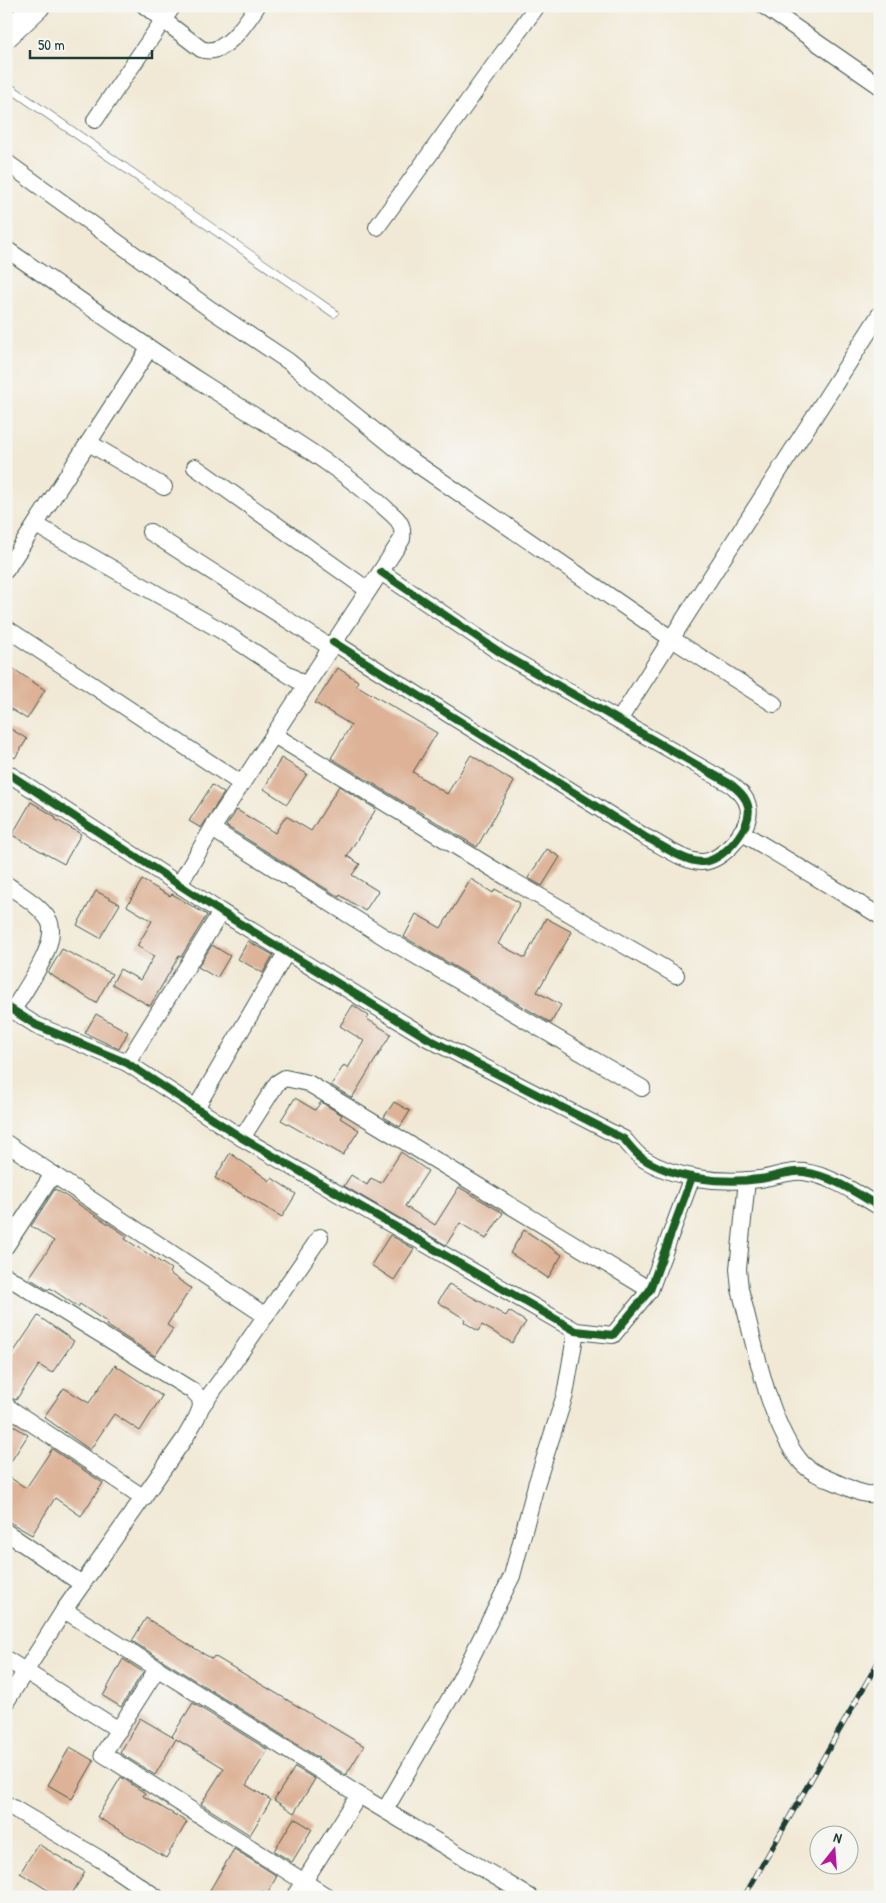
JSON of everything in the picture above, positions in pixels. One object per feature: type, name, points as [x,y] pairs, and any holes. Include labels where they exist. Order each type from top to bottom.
[{"type":"main road","points":[[6,35],[38,6]]},
{"type":"street","points":[[145,6],[201,49],[208,52],[216,51],[232,37],[257,6]]},
{"type":"street","points":[[95,120],[172,6]]},
{"type":"street","points":[[377,228],[537,6]]},
{"type":"street","points":[[764,6],[880,86]]},
{"type":"street","points":[[6,162],[210,309],[288,361],[408,458],[672,639],[774,704]]},
{"type":"street","points":[[6,249],[149,349],[320,458],[395,517],[403,528],[402,539],[212,829],[179,885]]},
{"type":"street","points":[[619,720],[880,314]]},
{"type":"street","points":[[6,570],[149,349]]},
{"type":"street","points":[[89,442],[164,488]]},
{"type":"street","points":[[195,467],[368,590]]},
{"type":"street","points":[[36,525],[222,632],[306,686]]},
{"type":"street","points":[[150,532],[646,837],[684,858],[701,862],[716,860],[741,832],[749,816],[748,805],[737,789],[502,653],[381,572]]},
{"type":"street","points":[[6,628],[242,784]]},
{"type":"street","points":[[274,735],[508,878],[676,975]]},
{"type":"street","points":[[6,772],[286,953],[429,1039],[624,1138],[641,1158],[692,1177],[722,1182],[802,1172],[822,1176],[880,1207]]},
{"type":"street","points":[[212,829],[389,940],[642,1088]]},
{"type":"street","points":[[741,832],[880,916]]},
{"type":"street","points":[[6,884],[37,906],[49,920],[52,931],[47,950],[10,1008],[36,1025],[127,1063],[242,1138],[576,1331],[613,1335],[650,1290],[692,1177]]},
{"type":"street","points":[[127,1063],[221,912]]},
{"type":"street","points":[[196,1108],[286,953]]},
{"type":"street","points":[[242,1138],[277,1083],[285,1078],[308,1083],[650,1290]]},
{"type":"street","points":[[6,1143],[266,1316]]},
{"type":"street","points":[[6,1246],[53,1174]]},
{"type":"street","points":[[747,1180],[738,1269],[740,1289],[773,1411],[789,1445],[803,1464],[821,1476],[864,1494],[874,1494],[880,1490]]},
{"type":"street","points":[[6,1702],[64,1610],[186,1438],[201,1407],[320,1237]]},
{"type":"street","points":[[6,1276],[193,1390],[200,1398],[201,1407]]},
{"type":"street","points":[[384,1810],[456,1686],[512,1576],[536,1485],[565,1395],[576,1331]]},
{"type":"street","points":[[6,1406],[144,1498]]},
{"type":"street","points":[[6,1532],[82,1584]]},
{"type":"street","points":[[64,1610],[359,1795],[530,1897]]},
{"type":"street","points":[[6,1659],[119,1730]]},
{"type":"street","points":[[157,1669],[102,1754],[328,1897]]},
{"type":"street","points":[[294,1897],[359,1795]]},
{"type":"street","points":[[6,1804],[100,1859],[156,1897]]},
{"type":"lane","points":[[6,85],[334,313]]},
{"type":"building","points":[[6,664],[45,690],[27,719],[6,706]]},
{"type":"building","points":[[338,668],[358,681],[356,685],[437,733],[413,772],[425,780],[447,794],[471,755],[514,782],[477,847],[331,758],[351,725],[315,703]]},
{"type":"building","points":[[6,726],[27,739],[15,758],[6,752]]},
{"type":"building","points":[[281,758],[307,774],[287,804],[264,789]]},
{"type":"building","points":[[212,785],[224,793],[201,828],[189,821]]},
{"type":"building","points":[[339,786],[376,809],[347,856],[360,864],[352,875],[378,891],[365,911],[340,895],[339,897],[226,826],[237,810],[275,833],[286,816],[311,831]]},
{"type":"building","points":[[31,802],[81,834],[64,864],[12,835]]},
{"type":"building","points":[[547,849],[560,857],[542,886],[528,878]]},
{"type":"building","points":[[471,879],[493,893],[495,889],[520,903],[498,944],[525,958],[546,918],[572,932],[537,992],[561,1005],[551,1023],[404,937],[416,914],[441,928]]},
{"type":"building","points":[[142,880],[170,896],[172,894],[207,915],[181,957],[179,956],[150,1006],[112,984],[120,969],[140,980],[154,956],[137,946],[152,921],[127,906]]},
{"type":"building","points":[[96,891],[120,904],[100,938],[77,925]]},
{"type":"building","points":[[248,941],[273,955],[263,973],[238,959]]},
{"type":"building","points":[[212,945],[230,956],[217,978],[198,967]]},
{"type":"building","points":[[62,949],[112,974],[96,1003],[48,973]]},
{"type":"building","points":[[353,1005],[369,1016],[367,1019],[391,1034],[352,1098],[331,1085],[344,1065],[348,1068],[364,1041],[340,1026]]},
{"type":"building","points":[[96,1014],[128,1032],[119,1049],[85,1033]]},
{"type":"building","points":[[295,1098],[315,1110],[321,1102],[342,1115],[340,1118],[359,1130],[343,1155],[281,1120]]},
{"type":"building","points":[[394,1102],[410,1111],[400,1127],[384,1117]]},
{"type":"building","points":[[401,1152],[428,1171],[405,1206],[435,1225],[459,1187],[503,1213],[486,1239],[460,1223],[446,1245],[344,1186],[351,1175],[367,1185],[371,1178],[381,1183]]},
{"type":"building","points":[[230,1153],[270,1181],[272,1178],[296,1194],[282,1217],[215,1178]]},
{"type":"building","points":[[55,1189],[127,1236],[125,1239],[171,1269],[169,1273],[191,1288],[167,1325],[173,1329],[155,1356],[106,1325],[108,1323],[80,1304],[78,1307],[50,1288],[48,1290],[29,1278],[54,1241],[31,1226]]},
{"type":"building","points":[[524,1230],[562,1255],[548,1278],[510,1253]]},
{"type":"building","points":[[390,1235],[414,1249],[394,1280],[371,1265]]},
{"type":"building","points":[[449,1284],[506,1316],[509,1311],[526,1322],[512,1343],[482,1325],[478,1331],[464,1322],[465,1319],[438,1302]]},
{"type":"building","points":[[38,1316],[74,1341],[52,1373],[39,1365],[16,1400],[6,1396],[6,1349],[13,1353]]},
{"type":"building","points":[[115,1365],[162,1396],[140,1431],[114,1414],[90,1450],[44,1417],[64,1388],[89,1403]]},
{"type":"building","points":[[6,1421],[28,1435],[6,1469]]},
{"type":"building","points":[[52,1449],[103,1483],[81,1516],[55,1498],[32,1535],[6,1520],[6,1475],[26,1488]]},
{"type":"building","points":[[146,1618],[212,1659],[214,1656],[364,1746],[346,1775],[132,1641]]},
{"type":"building","points":[[123,1659],[143,1672],[121,1707],[103,1696]]},
{"type":"building","points":[[193,1703],[268,1750],[246,1785],[271,1800],[250,1835],[201,1804],[224,1768],[176,1739],[155,1775],[120,1753],[140,1718],[174,1738],[172,1736]]},
{"type":"building","points":[[70,1747],[94,1761],[72,1799],[48,1785]]},
{"type":"building","points":[[295,1767],[315,1779],[294,1813],[274,1800]]},
{"type":"building","points":[[121,1777],[145,1793],[143,1796],[187,1822],[166,1858],[97,1817]]},
{"type":"building","points":[[294,1818],[312,1829],[292,1862],[274,1851]]},
{"type":"building","points":[[38,1844],[85,1872],[70,1897],[59,1897],[20,1873]]},
{"type":"building","points":[[234,1849],[277,1876],[267,1894],[262,1891],[258,1897],[222,1897],[210,1890]]},
{"type":"railway","points":[[744,1897],[880,1659]]},
{"type":"cycle path","points":[[333,642],[645,837],[679,856],[694,861],[709,861],[727,850],[735,842],[749,814],[744,797],[732,785],[501,653],[381,572]]},
{"type":"cycle path","points":[[6,772],[221,912],[429,1039],[624,1139],[639,1156],[655,1165],[683,1175],[730,1181],[804,1172],[834,1181],[880,1207]]},
{"type":"cycle path","points":[[6,1006],[36,1025],[127,1063],[242,1138],[576,1331],[613,1335],[650,1290],[692,1177]]}]
